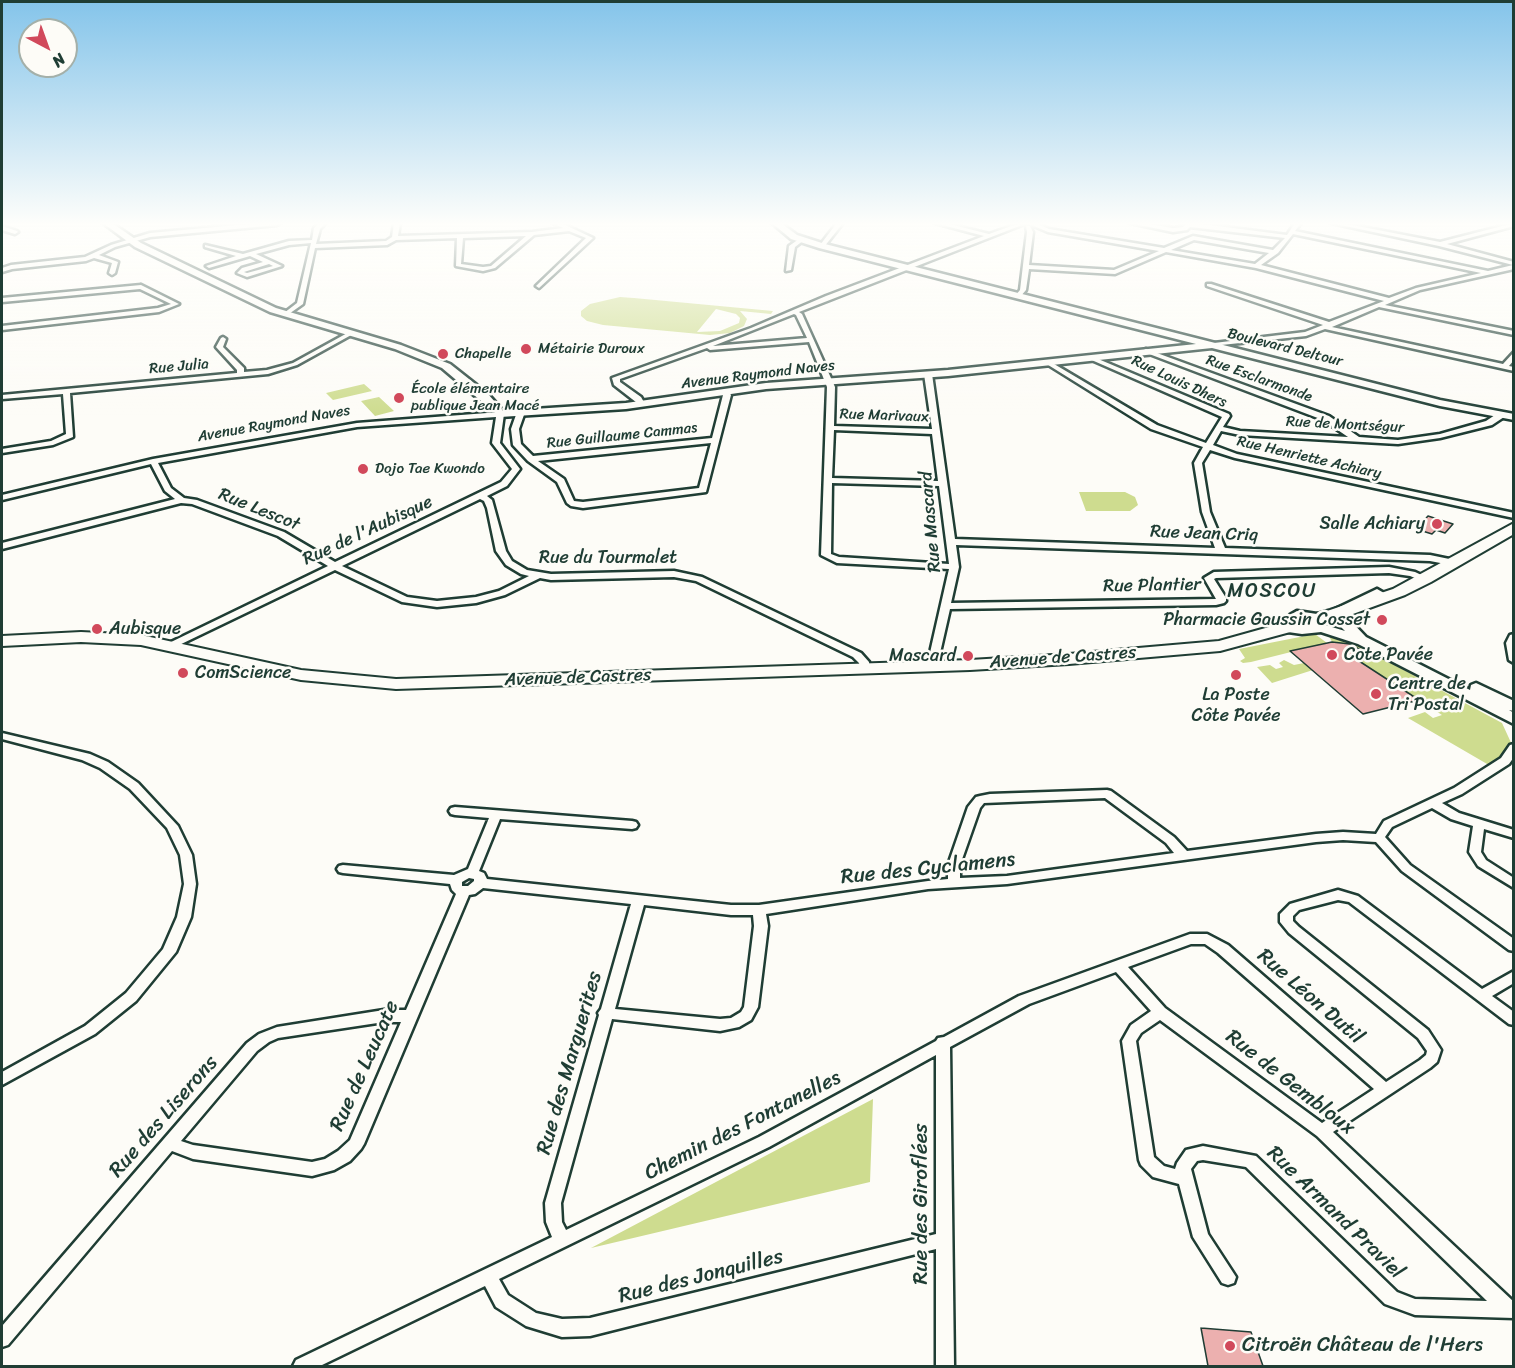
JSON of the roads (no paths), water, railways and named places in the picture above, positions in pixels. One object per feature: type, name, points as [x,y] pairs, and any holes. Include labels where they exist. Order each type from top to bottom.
[{"type":"main road","name":"Avenue de Castres","points":[[1292,622],[1332,621],[1359,606],[1425,579],[1514,527]]},
{"type":"main road","name":"Avenue de Castres","points":[[2,641],[98,638],[173,645],[301,675],[383,684],[865,669],[1069,659],[1220,646],[1425,579]]},
{"type":"street","points":[[2,300],[133,287]]},
{"type":"street","points":[[2,328],[159,310],[176,304],[143,287]]},
{"type":"street","points":[[229,287],[286,314],[408,351],[446,366],[484,396],[500,414]]},
{"type":"street","points":[[286,314],[300,304],[304,287]]},
{"type":"street","points":[[641,404],[617,383],[616,378],[857,287]]},
{"type":"street","name":"Boulevard Deltour","points":[[983,287],[1440,403],[1514,417]]},
{"type":"street","points":[[1018,296],[1023,287]]},
{"type":"street","points":[[1214,287],[1328,326],[1509,368],[1514,354]]},
{"type":"street","points":[[1338,287],[1389,300]]},
{"type":"street","name":"Avenue Raymond Naves","points":[[2,497],[153,461],[357,425],[641,404],[828,380],[928,374],[1285,338],[1328,326],[1389,300],[1427,287]]},
{"type":"street","points":[[1378,305],[1514,333]]},
{"type":"street","points":[[795,312],[811,340],[831,387],[828,557],[954,567]]},
{"type":"street","name":"Rue Julia","points":[[2,397],[240,375],[288,366],[351,333]]},
{"type":"street","points":[[223,339],[219,347],[241,370],[240,375]]},
{"type":"street","points":[[704,346],[720,348],[811,340]]},
{"type":"street","name":"Rue Esclarmonde","points":[[1146,351],[1326,418],[1359,441]]},
{"type":"street","name":"Rue Louis Dhers","points":[[1089,357],[1226,416],[1198,464],[1206,512],[1221,551]]},
{"type":"street","name":"Rue Henriette Achiary","points":[[1047,362],[1154,427],[1246,460],[1514,516]]},
{"type":"street","name":"Rue Mascard","points":[[928,374],[954,567],[932,666]]},
{"type":"street","points":[[2,451],[53,443],[70,435],[66,391]]},
{"type":"street","points":[[521,412],[514,429],[514,440],[531,459],[561,481],[569,501],[582,505],[700,492],[705,488],[727,395],[724,393]]},
{"type":"street","name":"Rue de l'Aubisque","points":[[173,645],[504,484],[516,469],[496,443],[500,414]]},
{"type":"street","name":"Rue de Montségur","points":[[1219,428],[1240,433],[1398,442],[1425,439],[1489,423],[1502,415]]},
{"type":"street","name":"Rue Marivaux","points":[[830,428],[937,432]]},
{"type":"street","name":"Rue Guillaume Cammas","points":[[531,459],[716,440]]},
{"type":"street","points":[[2,546],[165,506],[181,500],[168,489],[153,461]]},
{"type":"street","points":[[829,480],[943,484]]},
{"type":"street","name":"Rue du Tourmalet","points":[[482,496],[488,500],[491,508],[504,556],[515,567],[536,576],[674,574],[699,579],[857,655],[864,662],[865,669]]},
{"type":"street","name":"Rue Lescot","points":[[181,500],[194,502],[281,534],[397,597],[426,604],[466,602],[489,597],[536,576]]},
{"type":"street","name":"Rue Jean Criq","points":[[951,542],[1430,558],[1456,562]]},
{"type":"street","name":"Rue Plantier","points":[[947,606],[1216,602],[1221,601],[1221,598],[1209,578],[1214,575],[1389,570],[1425,579]]},
{"type":"street","name":"Avenue de Castres","points":[[1332,621],[1377,593]]},
{"type":"street","points":[[1332,621],[1363,641],[1503,706]]},
{"type":"street","points":[[1332,621],[1363,641]]},
{"type":"street","points":[[1332,621],[1503,706],[1514,719]]},
{"type":"street","points":[[1513,653],[1514,637]]},
{"type":"street","points":[[2,736],[86,757],[134,786],[172,826],[186,855],[190,884],[184,917],[169,952],[131,996],[90,1030],[2,1079]]},
{"type":"street","points":[[1514,747],[1505,761],[1433,803],[1388,824],[1379,838],[1406,868],[1514,946]]},
{"type":"street","points":[[954,883],[954,865],[974,807],[980,800],[990,798],[1107,794],[1170,840],[1184,856]]},
{"type":"street","points":[[1433,803],[1455,816],[1514,834]]},
{"type":"street","points":[[455,811],[632,825]]},
{"type":"street","points":[[343,869],[475,889],[476,878],[496,815]]},
{"type":"street","points":[[1479,824],[1475,852],[1482,862],[1514,884]]},
{"type":"street","name":"Rue des Cyclamens","points":[[476,878],[639,900],[759,910],[954,883],[1007,880],[1316,838],[1343,836],[1379,838]]},
{"type":"street","name":"Rue de Leucate","points":[[169,1143],[193,1152],[312,1169],[328,1165],[356,1144],[410,1017],[460,885]]},
{"type":"street","points":[[1322,1131],[1432,1058],[1434,1050],[1431,1043],[1294,930],[1287,922],[1286,914],[1304,904],[1332,896],[1345,896],[1362,904],[1514,1020]]},
{"type":"street","name":"Rue des Marguerites","points":[[561,1239],[554,1222],[553,1203],[605,1013],[639,900]]},
{"type":"street","points":[[605,1013],[720,1025],[740,1020],[751,1007],[761,926],[759,910]]},
{"type":"street","name":"Chemin des Fontanelles","points":[[302,1366],[764,1142],[943,1042],[1024,1000],[1190,939],[1207,939]]},
{"type":"street","name":"Rue Léon Dutil","points":[[1207,939],[1223,949],[1384,1089]]},
{"type":"street","name":"Rue de Gembloux","points":[[1118,965],[1160,1012],[1322,1131],[1511,1310]]},
{"type":"street","points":[[1482,996],[1514,976]]},
{"type":"street","points":[[1160,1012],[1131,1034],[1129,1047],[1147,1160],[1159,1172],[1185,1179],[1201,1238],[1228,1277]]},
{"type":"street","name":"Rue des Liserons","points":[[2,1339],[252,1047],[264,1038],[277,1033],[384,1016],[410,1017]]},
{"type":"street","name":"Rue des Giroflées","points":[[943,1042],[945,1366]]},
{"type":"street","name":"Rue Armand Praviel","points":[[1185,1179],[1183,1168],[1192,1155],[1203,1153],[1250,1161],[1391,1298],[1415,1306],[1511,1310]]},
{"type":"street","name":"Rue des Jonquilles","points":[[489,1276],[502,1302],[532,1320],[562,1328],[590,1327],[943,1240]]},
{"type":"place","name":"Métairie Duroux","points":[[526,349]]},
{"type":"place","name":"Chapelle","points":[[443,354]]},
{"type":"place","name":"École élémentaire publique Jean Macé","points":[[399,398]]},
{"type":"place","name":"Dojo Tae Kwondo","points":[[363,469]]},
{"type":"place","name":"Salle Achiary","points":[[1437,524]]},
{"type":"place","name":"Pharmacie Gaussin Cosset","points":[[1382,620]]},
{"type":"place","name":"Aubisque","points":[[97,629]]},
{"type":"place","name":"Cote Pavée","points":[[1332,655]]},
{"type":"place","name":"Mascard","points":[[968,656]]},
{"type":"place","name":"ComScience","points":[[183,673]]},
{"type":"place","name":"La Poste Côte Pavée","points":[[1236,675]]},
{"type":"place","name":"Centre de Tri Postal","points":[[1376,694]]},
{"type":"place","name":"Citroën Château de l'Hers","points":[[1230,1346]]},
{"type":"district","name":"MOSCOU","points":[[1272,592]]}]
